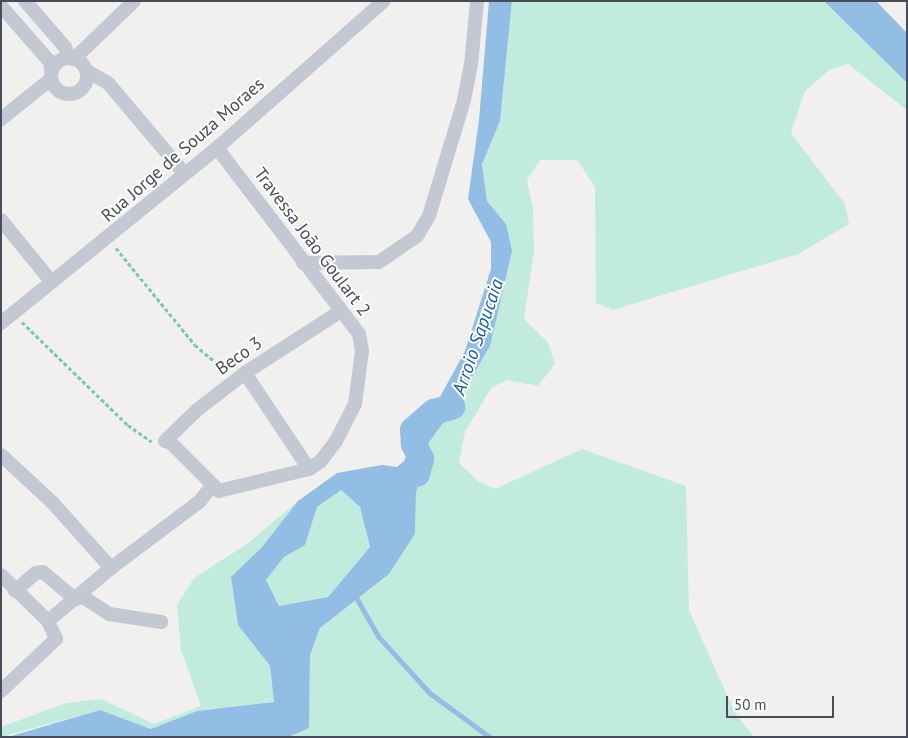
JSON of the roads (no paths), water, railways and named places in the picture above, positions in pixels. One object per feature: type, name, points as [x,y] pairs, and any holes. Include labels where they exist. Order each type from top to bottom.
[{"type":"street","points":[[25,1],[65,47],[72,58],[87,71],[108,83],[185,174]]},
{"type":"street","points":[[1,119],[51,76],[58,62],[72,58],[134,1]]},
{"type":"street","name":"Rua Jorge de Souza Moraes","points":[[1,322],[51,281],[108,239],[217,148],[384,1]]},
{"type":"street","points":[[304,263],[379,262],[417,236],[428,216],[464,100],[471,65],[477,1]]},
{"type":"street","points":[[1,6],[50,62],[51,76],[61,92],[73,94],[83,88],[87,71]]},
{"type":"street","name":"Travessa João Goulart 2","points":[[217,148],[359,334],[362,351],[355,404],[336,441],[321,460],[309,468]]},
{"type":"street","points":[[1,220],[51,281]]},
{"type":"street","name":"Beco 3","points":[[213,486],[171,443],[165,441],[197,410],[241,376],[341,310]]},
{"type":"street","points":[[48,621],[111,568],[199,502],[213,486],[219,491],[309,468],[241,376]]},
{"type":"street","points":[[1,455],[52,502],[111,568]]},
{"type":"street","points":[[15,591],[36,572],[43,572],[75,599]]},
{"type":"street","points":[[1,575],[15,591],[48,621],[50,631],[56,639],[1,691]]},
{"type":"street","points":[[75,599],[83,597],[109,614],[161,622]]},
{"type":"water","points":[[489,1],[512,1],[500,121],[482,164],[487,201],[506,224],[512,251],[490,346],[455,406],[427,445],[416,493],[415,534],[389,574],[320,628],[310,655],[309,728],[288,737],[8,737],[100,710],[151,729],[197,711],[274,702],[270,666],[238,625],[231,577],[262,547],[298,501],[337,473],[382,465],[397,467],[404,461],[427,411],[440,397],[465,351],[491,269],[491,242],[468,199],[479,120]],"holes":[[[341,490],[360,507],[370,547],[328,597],[279,606],[266,580],[284,557],[305,545],[317,507]]]},
{"type":"water","points":[[824,1],[876,1],[907,33],[907,83]]},
{"type":"waterway","name":"Arroio Sapucaia","points":[[417,474],[421,459],[414,444],[413,430],[434,412],[452,407]]},
{"type":"waterway","points":[[355,595],[379,637],[430,693],[490,737]]}]
